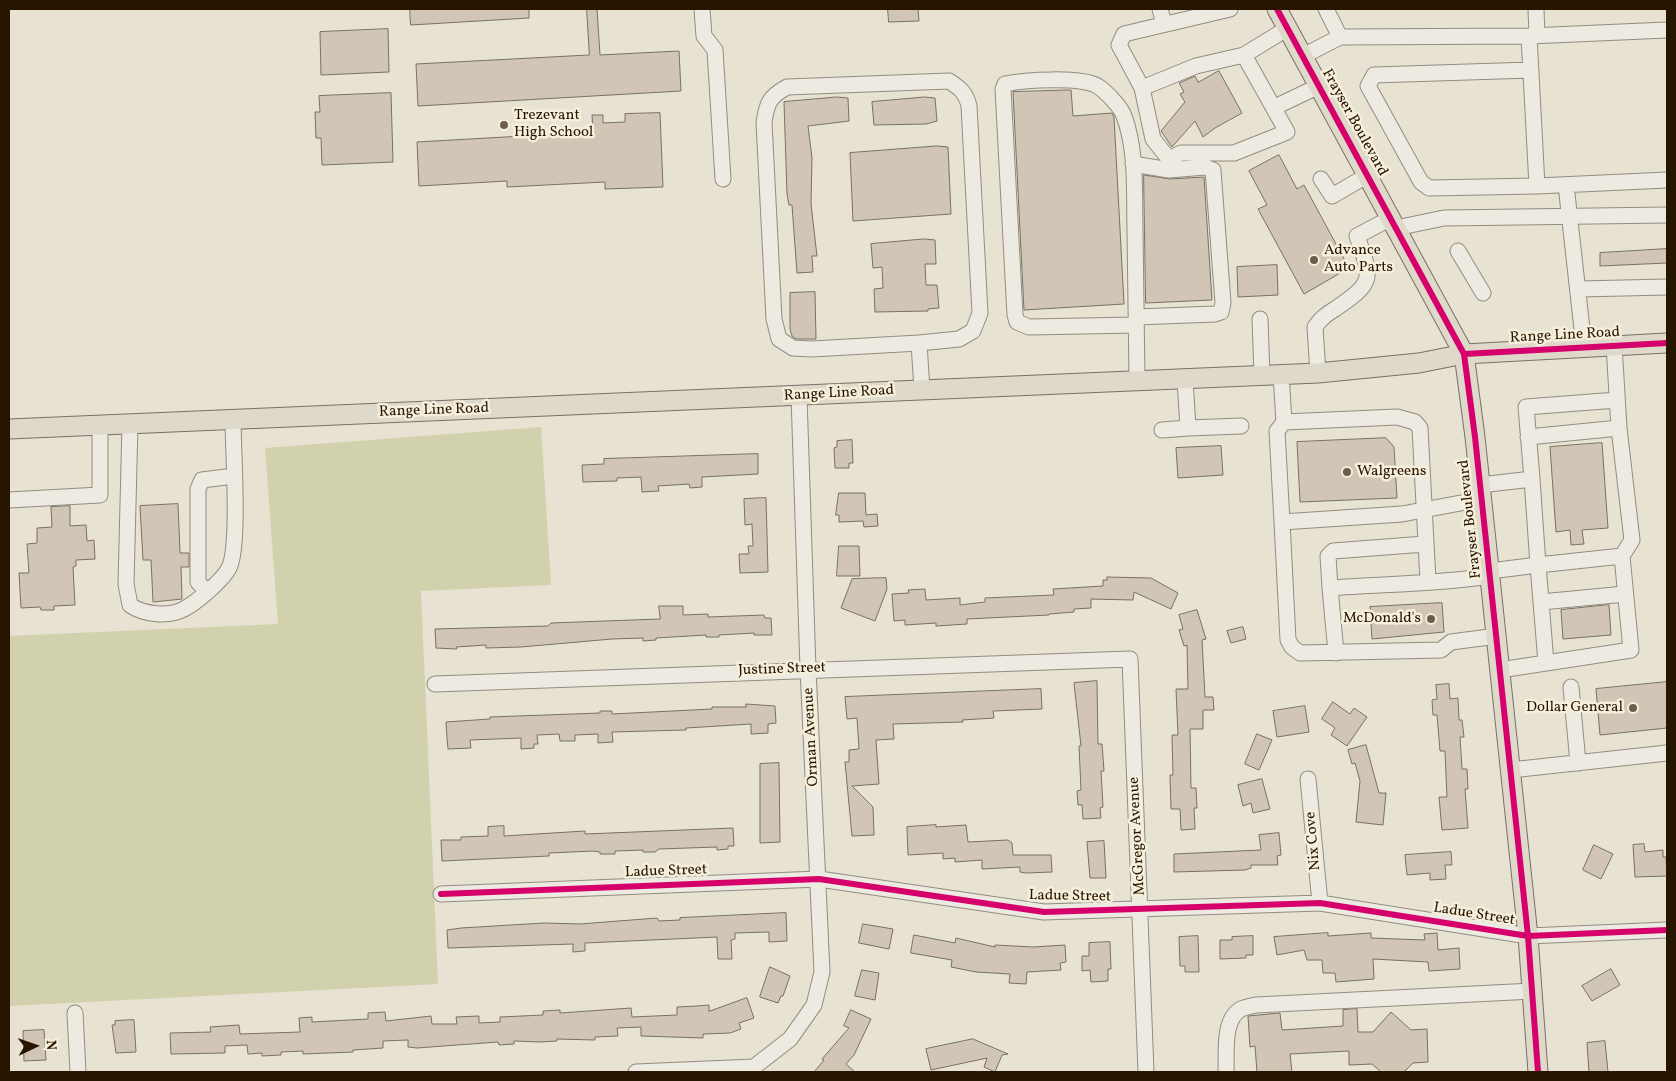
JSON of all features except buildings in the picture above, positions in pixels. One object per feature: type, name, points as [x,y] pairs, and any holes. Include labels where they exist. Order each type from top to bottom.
[{"type":"main road","name":"Frayser Boulevard","points":[[1277,9],[1464,354],[1511,770],[1528,936],[1538,1072]]},
{"type":"main road","name":"Range Line Road","points":[[9,429],[1318,373],[1419,363],[1464,354],[1667,343]]},
{"type":"street","points":[[702,9],[704,36],[715,50],[723,179]]},
{"type":"street","points":[[1160,9],[1164,24]]},
{"type":"street","points":[[1230,9],[1124,34],[1119,44],[1142,88],[1153,138],[1169,159],[1181,153],[1234,153],[1287,132],[1275,107],[1244,55]]},
{"type":"street","points":[[1326,9],[1340,36]]},
{"type":"street","points":[[1536,9],[1531,70],[1537,186]]},
{"type":"street","points":[[1142,88],[1196,66],[1244,55],[1288,28]]},
{"type":"street","points":[[1303,56],[1340,36],[1533,36],[1667,30]]},
{"type":"street","points":[[1531,70],[1374,75],[1368,86],[1420,182],[1429,188],[1537,186],[1667,180]]},
{"type":"street","points":[[949,80],[960,87],[967,96],[980,313],[973,331],[959,339],[919,344],[812,349],[794,348],[779,339],[774,319],[764,122],[767,104],[776,93],[786,87],[949,80]]},
{"type":"street","points":[[1133,164],[1169,170],[1205,168],[1213,170],[1223,303],[1221,312],[1136,321],[1029,327],[1017,322],[1014,315],[1010,242],[1003,88],[1005,84],[1024,80],[1074,81],[1098,86],[1123,113],[1129,132],[1133,164],[1136,321],[1137,381]]},
{"type":"street","points":[[1275,107],[1319,86]]},
{"type":"street","points":[[1321,179],[1332,196],[1368,175]]},
{"type":"street","points":[[1566,184],[1584,347]]},
{"type":"street","points":[[1318,373],[1315,327],[1320,319],[1359,293],[1367,282],[1368,270],[1357,236],[1394,223],[1444,218],[1667,215]]},
{"type":"street","points":[[1458,251],[1483,293]]},
{"type":"street","points":[[1579,289],[1667,287]]},
{"type":"street","points":[[1260,319],[1262,375]]},
{"type":"street","points":[[919,344],[922,390]]},
{"type":"street","points":[[1500,670],[1631,650],[1622,556],[1632,540],[1617,400],[1614,345]]},
{"type":"street","points":[[1281,374],[1284,422],[1277,432],[1288,640],[1292,647],[1300,653],[1441,650],[1451,642],[1497,636]]},
{"type":"street","points":[[1185,379],[1188,428]]},
{"type":"street","name":"Orman Avenue","points":[[636,1072],[754,1067],[790,1039],[814,1005],[822,972],[808,669],[800,396]]},
{"type":"street","points":[[1546,663],[1526,407],[1617,400]]},
{"type":"street","points":[[1284,422],[1397,417],[1415,422],[1420,428],[1428,581]]},
{"type":"street","points":[[130,424],[126,584],[130,605],[138,611],[152,614],[178,612],[199,600],[229,568],[234,544],[233,420]]},
{"type":"street","points":[[9,500],[100,494],[100,425]]},
{"type":"street","points":[[1162,430],[1241,426]]},
{"type":"street","points":[[1528,437],[1620,428]]},
{"type":"street","points":[[207,592],[198,582],[198,489],[202,480],[234,476]]},
{"type":"street","points":[[1282,522],[1402,514],[1532,479]]},
{"type":"street","points":[[1336,653],[1328,556],[1333,552],[1425,544]]},
{"type":"street","points":[[1330,588],[1428,581],[1456,581],[1538,565],[1622,556]]},
{"type":"street","points":[[1541,602],[1625,594]]},
{"type":"street","name":"Justine Street","points":[[435,684],[808,669],[1130,659]]},
{"type":"street","name":"McGregor Avenue","points":[[1130,659],[1146,1072]]},
{"type":"street","points":[[1571,687],[1578,763]]},
{"type":"street","points":[[1511,770],[1667,753]]},
{"type":"street","name":"Nix Cove","points":[[1308,779],[1320,903]]},
{"type":"street","name":"Ladue Street","points":[[441,894],[819,879],[1044,912],[1320,903],[1528,936],[1667,930]]},
{"type":"street","points":[[1226,1072],[1227,1034],[1231,1021],[1240,1009],[1256,1004],[1532,991]]},
{"type":"street","points":[[75,1013],[78,1072]]},
{"type":"green space","points":[[541,427],[551,585],[421,591],[438,984],[9,1006],[9,636],[278,624],[265,448]]},
{"type":"cycle path","points":[[1277,9],[1464,354],[1475,437],[1528,936],[1538,1072]]},
{"type":"cycle path","points":[[1464,354],[1667,343]]},
{"type":"cycle path","points":[[441,894],[819,879],[1044,912],[1320,903],[1528,936],[1667,930]]},
{"type":"place","name":"Trezevant High School","points":[[504,125]]},
{"type":"place","name":"Advance Auto Parts","points":[[1314,260]]},
{"type":"place","name":"Walgreens","points":[[1347,472]]},
{"type":"place","name":"McDonald's","points":[[1431,619]]},
{"type":"place","name":"Dollar General","points":[[1633,708]]}]
